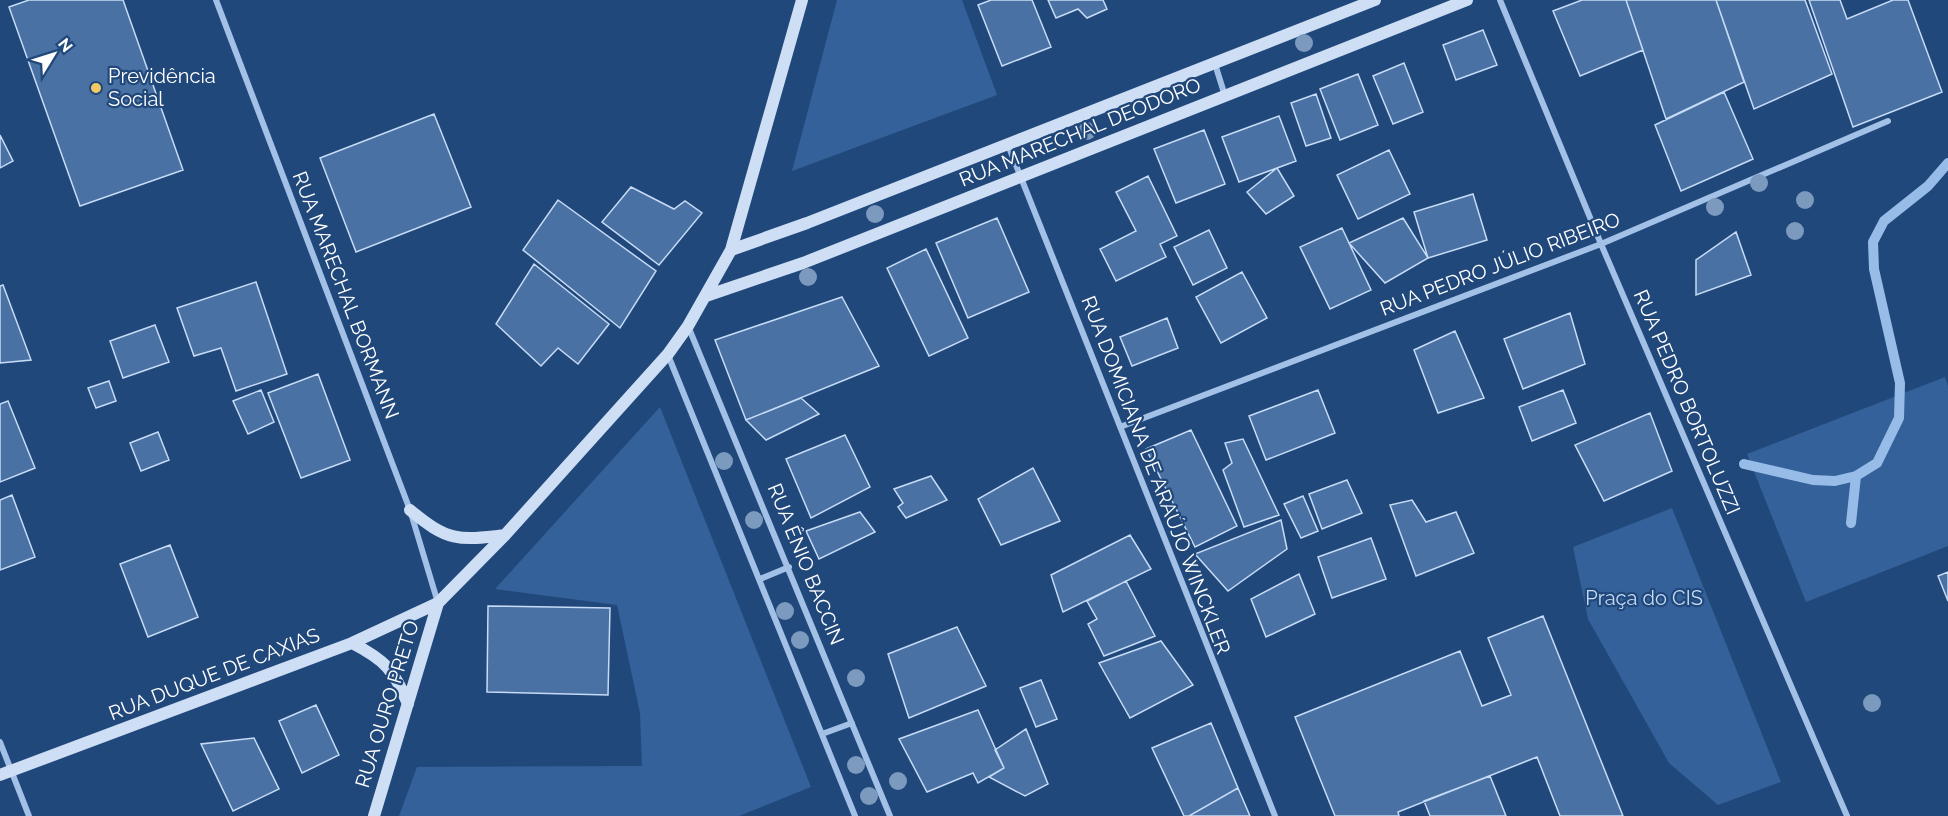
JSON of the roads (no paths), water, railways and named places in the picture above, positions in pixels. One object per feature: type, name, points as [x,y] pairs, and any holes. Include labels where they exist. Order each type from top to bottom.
[{"type":"street","name":"RUA MARECHAL BORMANN","points":[[216,0],[410,510],[438,603]]},
{"type":"street","points":[[438,603],[505,535],[668,354],[688,326],[731,250],[802,0]]},
{"type":"street","name":"RUA MARECHAL DEODORO","points":[[731,250],[807,224],[1375,0]]},
{"type":"street","name":"RUA MARECHAL DEODORO","points":[[706,296],[803,263],[1467,0]]},
{"type":"street","name":"RUA PEDRO BORTOLUZZI","points":[[1500,0],[1601,244],[1847,816]]},
{"type":"street","points":[[1215,64],[1225,96]]},
{"type":"street","name":"RUA PEDRO JÚLIO RIBEIRO","points":[[1120,427],[1601,244],[1888,121]]},
{"type":"street","name":"RUA DOMICIANA DE ARAÚJO WINCKLER","points":[[1008,145],[1275,816]]},
{"type":"street","name":"RUA ÊNIO BACCIN","points":[[688,326],[890,816]]},
{"type":"street","points":[[668,354],[855,816]]},
{"type":"street","points":[[410,510],[437,532],[470,540],[505,535]]},
{"type":"street","points":[[760,579],[789,567]]},
{"type":"street","name":"RUA DUQUE DE CAXIAS","points":[[6,772],[352,643],[438,603]]},
{"type":"street","name":"RUA OURO PRETO","points":[[374,816],[438,603]]},
{"type":"street","points":[[352,643],[378,657],[396,675],[408,704]]},
{"type":"street","points":[[822,734],[852,723]]},
{"type":"street","points":[[0,742],[6,772],[30,816]]},
{"type":"waterway","points":[[1744,464],[1813,480],[1835,481],[1856,476],[1877,463],[1899,418],[1900,383],[1874,269],[1873,242],[1884,221],[1928,186],[1948,163]]},
{"type":"waterway","points":[[1851,523],[1856,476]]},
{"type":"place","name":"Previdência Social","points":[[96,88]]},
{"type":"park label","name":"Praça do CIS","points":[[1644,598]]}]
